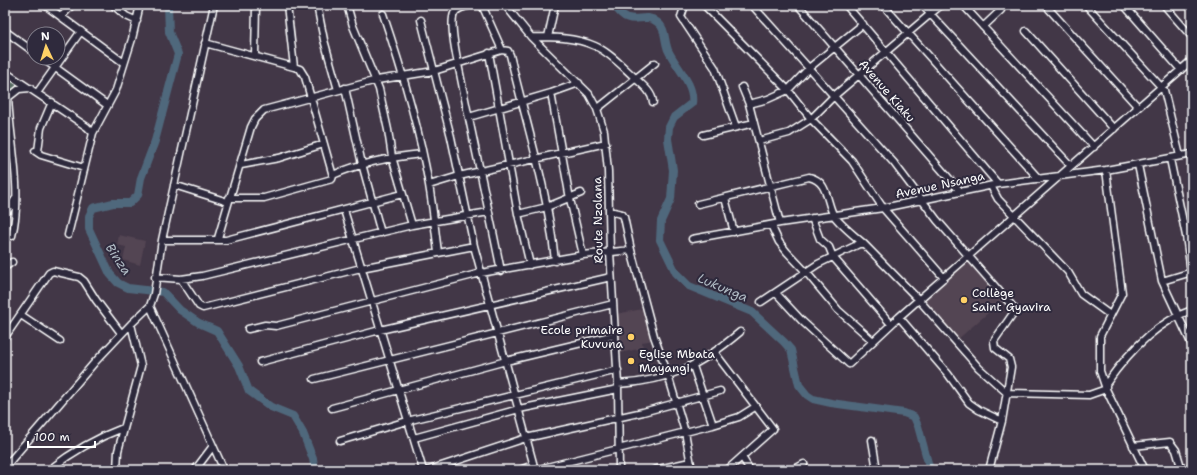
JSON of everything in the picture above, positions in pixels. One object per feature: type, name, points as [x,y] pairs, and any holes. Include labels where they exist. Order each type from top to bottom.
[{"type":"street","points":[[46,5],[124,63]]},
{"type":"street","points":[[62,17],[72,5]]},
{"type":"street","points":[[113,5],[126,16],[137,20]]},
{"type":"street","points":[[68,235],[93,133],[116,90],[140,5]]},
{"type":"street","points":[[5,467],[121,333],[150,306],[154,294],[155,277],[162,240],[214,5]]},
{"type":"street","points":[[255,56],[256,5]]},
{"type":"street","points":[[288,5],[294,67]]},
{"type":"street","points":[[317,5],[324,40],[342,89],[362,164],[374,201],[381,233]]},
{"type":"street","points":[[347,5],[353,26],[376,80],[388,130],[392,157],[412,225]]},
{"type":"street","points":[[472,5],[457,10],[453,17],[458,63],[501,270]]},
{"type":"street","points":[[482,5],[502,50]]},
{"type":"street","name":"Route Nzolana","points":[[505,5],[531,37],[589,94],[597,109],[606,143],[611,277],[620,416],[619,470]]},
{"type":"street","points":[[548,37],[555,5]]},
{"type":"street","points":[[684,5],[681,17],[716,68],[736,127]]},
{"type":"street","points":[[704,5],[788,90],[811,119],[852,162],[883,208],[944,278]]},
{"type":"street","points":[[752,5],[894,163],[968,257],[1014,308],[1014,312],[994,341],[995,348],[1009,359],[1011,363],[1002,421],[989,470]]},
{"type":"street","name":"Avenue Kiaku","points":[[798,5],[960,191]]},
{"type":"street","points":[[846,5],[998,184]]},
{"type":"street","points":[[883,5],[1039,179]]},
{"type":"street","points":[[922,5],[1071,166]]},
{"type":"street","points":[[758,141],[789,133],[811,119],[834,96],[859,76],[885,51],[941,5]]},
{"type":"street","points":[[963,5],[1094,147]]},
{"type":"street","points":[[1124,5],[1181,70]]},
{"type":"street","points":[[1164,5],[1192,37]]},
{"type":"street","points":[[1087,6],[1162,88],[1165,94],[1180,156]]},
{"type":"street","points":[[1049,9],[1138,108]]},
{"type":"street","points":[[983,27],[1002,10]]},
{"type":"street","points":[[383,14],[404,76],[429,185],[438,252]]},
{"type":"street","points":[[421,20],[459,176],[474,246],[499,333],[534,468]]},
{"type":"street","points":[[749,104],[768,99],[788,90],[809,68],[863,24]]},
{"type":"street","points":[[5,31],[26,46]]},
{"type":"street","points":[[1026,31],[1114,129]]},
{"type":"street","points":[[37,93],[81,32]]},
{"type":"street","points":[[531,37],[575,40],[595,46],[635,78],[649,92],[653,102]]},
{"type":"street","points":[[205,44],[294,67],[303,73],[333,175]]},
{"type":"street","points":[[219,240],[229,200],[241,165],[251,127],[259,114],[264,110],[376,80],[434,71],[502,50],[508,51],[510,54],[547,207],[555,261]]},
{"type":"street","points":[[489,53],[518,214],[530,266]]},
{"type":"street","points":[[776,293],[802,321],[849,364],[891,324],[1162,88],[1192,60]]},
{"type":"street","points":[[597,109],[655,63]]},
{"type":"street","points":[[52,66],[107,105]]},
{"type":"street","points":[[5,72],[52,102],[93,133]]},
{"type":"street","points":[[469,117],[551,93],[579,83]]},
{"type":"street","points":[[742,87],[749,104],[780,223]]},
{"type":"street","points":[[12,236],[16,219],[16,198],[6,99],[19,89],[30,88]]},
{"type":"street","points":[[551,93],[570,199],[583,255]]},
{"type":"street","points":[[52,102],[41,128],[38,151],[34,151],[41,155],[84,168]]},
{"type":"street","points":[[703,135],[754,123]]},
{"type":"street","points":[[429,185],[509,164],[606,143]]},
{"type":"street","points":[[241,165],[279,158],[324,144]]},
{"type":"street","points":[[174,185],[229,200],[264,198],[332,179],[333,175],[362,164],[392,157],[422,154]]},
{"type":"street","name":"Avenue Nsanga","points":[[692,239],[770,224],[923,201],[960,191],[998,184],[1106,170],[1192,154]]},
{"type":"street","points":[[1162,281],[1192,272],[1189,235],[1170,159]]},
{"type":"street","points":[[1138,165],[1162,281],[1192,345]]},
{"type":"street","points":[[1106,170],[1122,293],[1100,336],[1100,372],[1106,389],[1145,470]]},
{"type":"street","points":[[698,204],[770,188],[809,177],[815,178],[825,191],[833,215],[919,300],[979,368],[1007,393],[1088,395],[1106,389]]},
{"type":"street","points":[[991,186],[998,199],[1068,272],[1081,294],[1110,315]]},
{"type":"street","points":[[162,240],[226,240],[402,194]]},
{"type":"street","points":[[518,214],[547,207],[581,194]]},
{"type":"street","points":[[5,214],[16,198]]},
{"type":"street","points":[[725,198],[734,232]]},
{"type":"street","points":[[344,210],[370,301],[390,360],[398,391],[423,470]]},
{"type":"street","points":[[609,211],[622,214],[624,217],[631,250],[654,336],[668,375],[685,432],[692,470]]},
{"type":"street","points":[[155,277],[181,279],[412,225],[489,212]]},
{"type":"street","points":[[812,218],[820,239],[829,247],[833,257],[891,324]]},
{"type":"street","points":[[770,224],[783,247],[838,310],[873,341]]},
{"type":"street","points":[[761,302],[807,273],[818,264],[859,244],[864,244]]},
{"type":"street","points":[[181,279],[199,306],[203,308],[361,268],[474,246]]},
{"type":"street","points":[[248,329],[265,325],[276,326],[481,273],[530,266],[583,255],[631,250]]},
{"type":"street","points":[[5,267],[12,262]]},
{"type":"street","points":[[5,337],[50,273],[53,271],[78,277],[84,281],[96,300],[121,333]]},
{"type":"street","points":[[260,362],[380,330],[491,306],[611,277]]},
{"type":"street","points":[[314,379],[613,304]]},
{"type":"street","points":[[150,306],[224,470]]},
{"type":"street","points":[[1106,389],[1106,384],[1125,358],[1165,322],[1177,315],[1192,310]]},
{"type":"street","points":[[21,315],[60,341]]},
{"type":"street","points":[[899,317],[948,374],[970,403],[979,410],[1002,421]]},
{"type":"street","points":[[117,470],[118,451],[123,428],[141,366],[132,324]]},
{"type":"street","points":[[414,438],[519,409],[668,375],[693,366],[715,353],[740,332]]},
{"type":"street","points":[[332,408],[506,361],[615,335]]},
{"type":"street","points":[[715,353],[744,389],[755,407],[773,429],[727,470]]},
{"type":"street","points":[[693,366],[713,425]]},
{"type":"street","points":[[340,441],[408,421],[515,393],[618,370]]},
{"type":"street","points":[[430,470],[526,438],[676,403],[720,391]]},
{"type":"street","points":[[520,470],[534,468],[713,425],[739,418],[755,407]]},
{"type":"street","points":[[49,470],[55,468],[102,435],[123,428]]},
{"type":"street","points":[[872,440],[877,470]]},
{"type":"street","points":[[1133,446],[1170,442],[1176,450],[1182,470]]},
{"type":"street","points":[[195,470],[213,446]]},
{"type":"street","points":[[742,456],[750,470]]},
{"type":"street","points":[[654,470],[690,462]]},
{"type":"shaded area","points":[[119,235],[145,241],[140,265],[123,260],[126,247],[117,245]]},
{"type":"shaded area","name":"Collège Saint Gyavira","points":[[968,260],[1004,299],[957,340],[923,301]]},
{"type":"shaded area","points":[[647,308],[654,340],[642,342],[643,348],[620,353],[616,314]]},
{"type":"green space","points":[[5,77],[20,86],[5,95]]},
{"type":"waterway","name":"Binza","points":[[168,5],[169,32],[178,54],[155,141],[141,178],[138,195],[130,203],[113,203],[93,208],[89,216],[89,229],[110,274],[118,283],[128,288],[163,292],[180,310],[199,323],[217,331],[239,366],[249,391],[271,407],[293,416],[303,433],[313,459],[315,470]]},
{"type":"waterway","name":"Lukunga","points":[[614,5],[620,13],[626,17],[631,19],[652,19],[660,25],[668,50],[688,82],[692,96],[692,103],[674,117],[669,127],[668,139],[673,170],[671,199],[661,221],[660,240],[676,273],[689,286],[752,312],[791,350],[799,385],[807,395],[813,399],[831,403],[904,413],[914,417],[918,426],[930,470]]},
{"type":"place","name":"Collège Saint Gyavira","points":[[964,300]]},
{"type":"place","name":"Ecole primaire Kuvuna","points":[[631,337]]},
{"type":"place","name":"Eglise Mbata Mayangi","points":[[631,361]]}]
